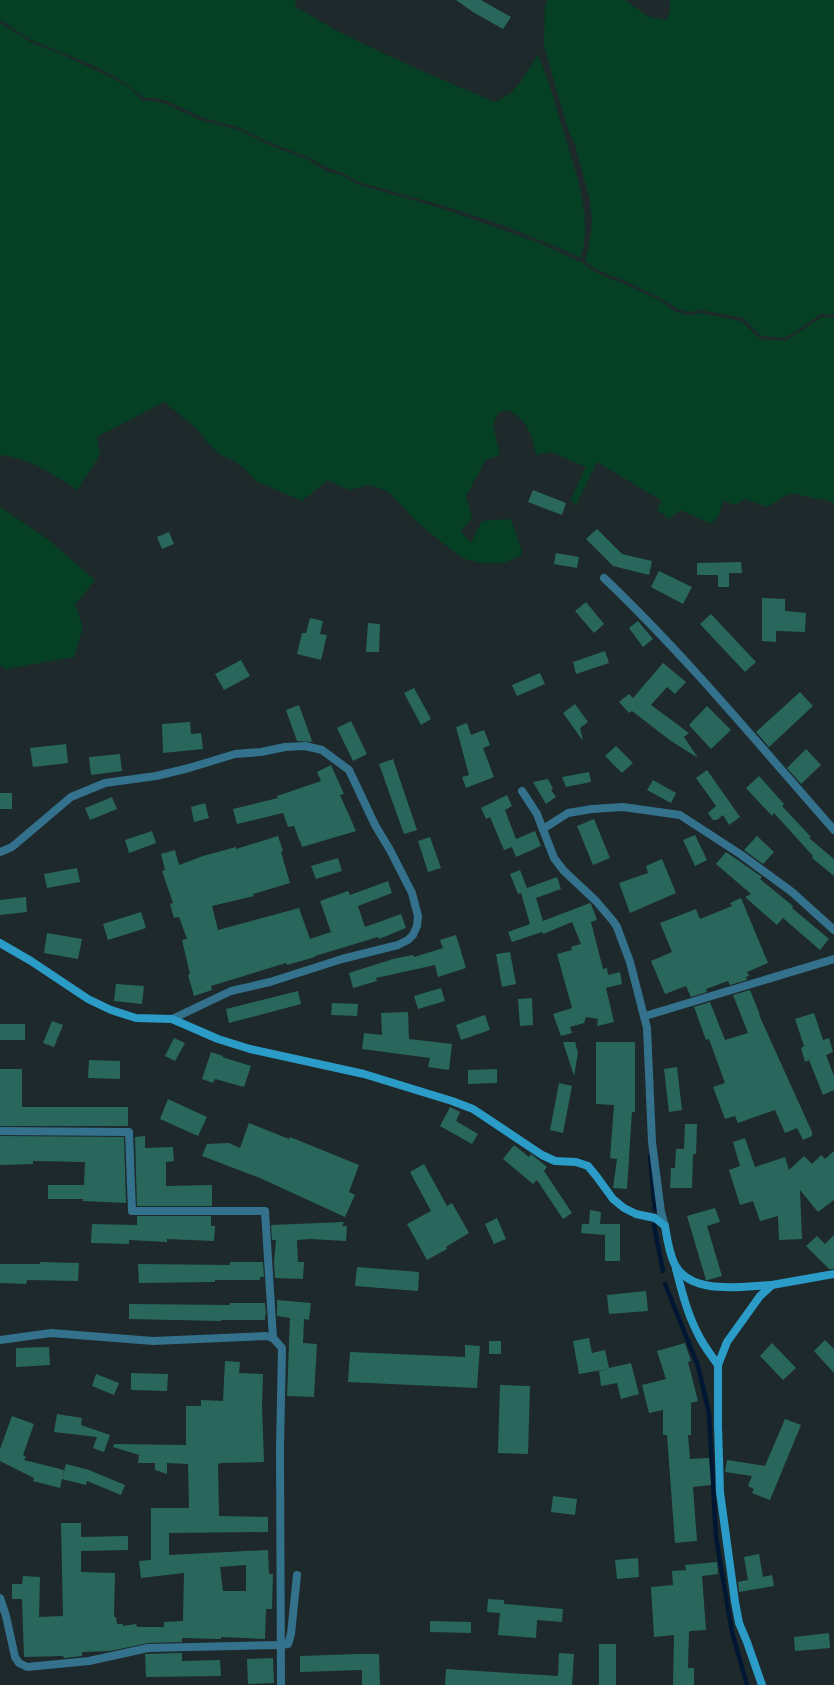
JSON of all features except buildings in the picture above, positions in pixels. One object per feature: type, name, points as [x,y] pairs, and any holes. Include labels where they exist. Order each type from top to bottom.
[{"type":"street","points":[[604,578],[644,617],[727,708],[834,830]]},
{"type":"street","points":[[0,852],[12,847],[38,823],[71,797],[104,783],[156,776],[235,754],[261,752],[285,747],[305,746],[322,750],[348,770],[375,825],[390,850],[412,893],[418,916],[417,926],[413,935],[408,940],[398,945],[342,959],[270,982],[232,991],[172,1019]]},
{"type":"street","points":[[522,791],[537,814],[554,858],[564,871],[596,901],[617,927],[630,962],[647,1028],[652,1142],[661,1212],[669,1248],[684,1301],[698,1335],[718,1365]]},
{"type":"street","points":[[543,829],[568,813],[592,809],[622,807],[680,815],[740,854],[792,892],[834,930]]},
{"type":"street","points":[[0,943],[88,999],[111,1010],[136,1018],[172,1019],[218,1039],[250,1049],[364,1074],[474,1109],[542,1155],[555,1161],[576,1162],[588,1166],[614,1199],[624,1208],[636,1214],[655,1218],[665,1226]]},
{"type":"street","points":[[645,1016],[834,959]]},
{"type":"street","points":[[0,1131],[130,1132],[132,1211],[265,1211],[273,1338]]},
{"type":"street","points":[[675,1265],[683,1276],[712,1288],[772,1285],[834,1274]]},
{"type":"street","points":[[762,1685],[739,1623],[735,1602],[720,1492],[718,1365],[727,1342],[760,1296],[772,1285]]},
{"type":"street","points":[[0,1340],[51,1333],[153,1341],[181,1341],[266,1336],[273,1338],[282,1348],[281,1685]]},
{"type":"street","points":[[0,1598],[6,1616],[15,1657],[19,1663],[28,1667],[89,1661],[148,1648],[280,1646],[288,1644],[291,1634],[297,1575]]},
{"type":"green space","points":[[0,0],[297,0],[294,6],[339,32],[417,69],[495,102],[510,94],[520,83],[538,55],[546,74],[582,195],[585,226],[581,258],[499,224],[448,207],[358,182],[345,174],[328,168],[308,157],[268,142],[240,128],[201,117],[167,101],[156,98],[144,98],[132,88],[106,72],[30,39],[0,20]]},
{"type":"green space","points":[[547,0],[625,0],[649,17],[666,20],[670,12],[670,0],[834,0],[834,315],[821,314],[792,334],[783,338],[761,336],[743,318],[702,310],[689,312],[678,309],[660,298],[594,268],[585,261],[589,246],[592,223],[590,201],[575,144],[568,130],[544,46],[545,7]]},
{"type":"green space","points":[[0,23],[32,43],[59,53],[118,81],[130,88],[143,101],[155,101],[166,104],[200,120],[239,130],[267,144],[307,159],[326,171],[344,176],[357,184],[447,210],[537,242],[583,263],[592,270],[610,279],[659,300],[676,312],[689,315],[701,313],[741,321],[760,339],[784,341],[822,317],[834,318],[834,504],[826,500],[791,494],[782,497],[768,507],[744,499],[736,505],[723,501],[719,515],[711,524],[681,510],[669,519],[657,510],[662,501],[597,462],[576,505],[571,499],[586,467],[551,452],[536,455],[531,435],[525,424],[509,410],[498,413],[493,425],[500,455],[486,460],[466,496],[472,518],[461,531],[471,543],[482,521],[511,519],[523,554],[505,563],[482,563],[465,559],[449,548],[417,522],[390,493],[377,487],[367,485],[349,490],[328,480],[302,501],[256,481],[245,469],[234,461],[219,454],[197,429],[164,402],[97,437],[100,455],[77,490],[31,463],[21,459],[0,455]]},
{"type":"green space","points":[[0,507],[46,538],[95,580],[75,605],[82,623],[82,630],[74,657],[6,669],[0,665]]},
{"type":"waterway","points":[[650,1156],[655,1210]]},
{"type":"waterway","points":[[654,1225],[663,1271]]},
{"type":"waterway","points":[[665,1284],[698,1366],[709,1413],[716,1537],[732,1632],[747,1685]]}]
